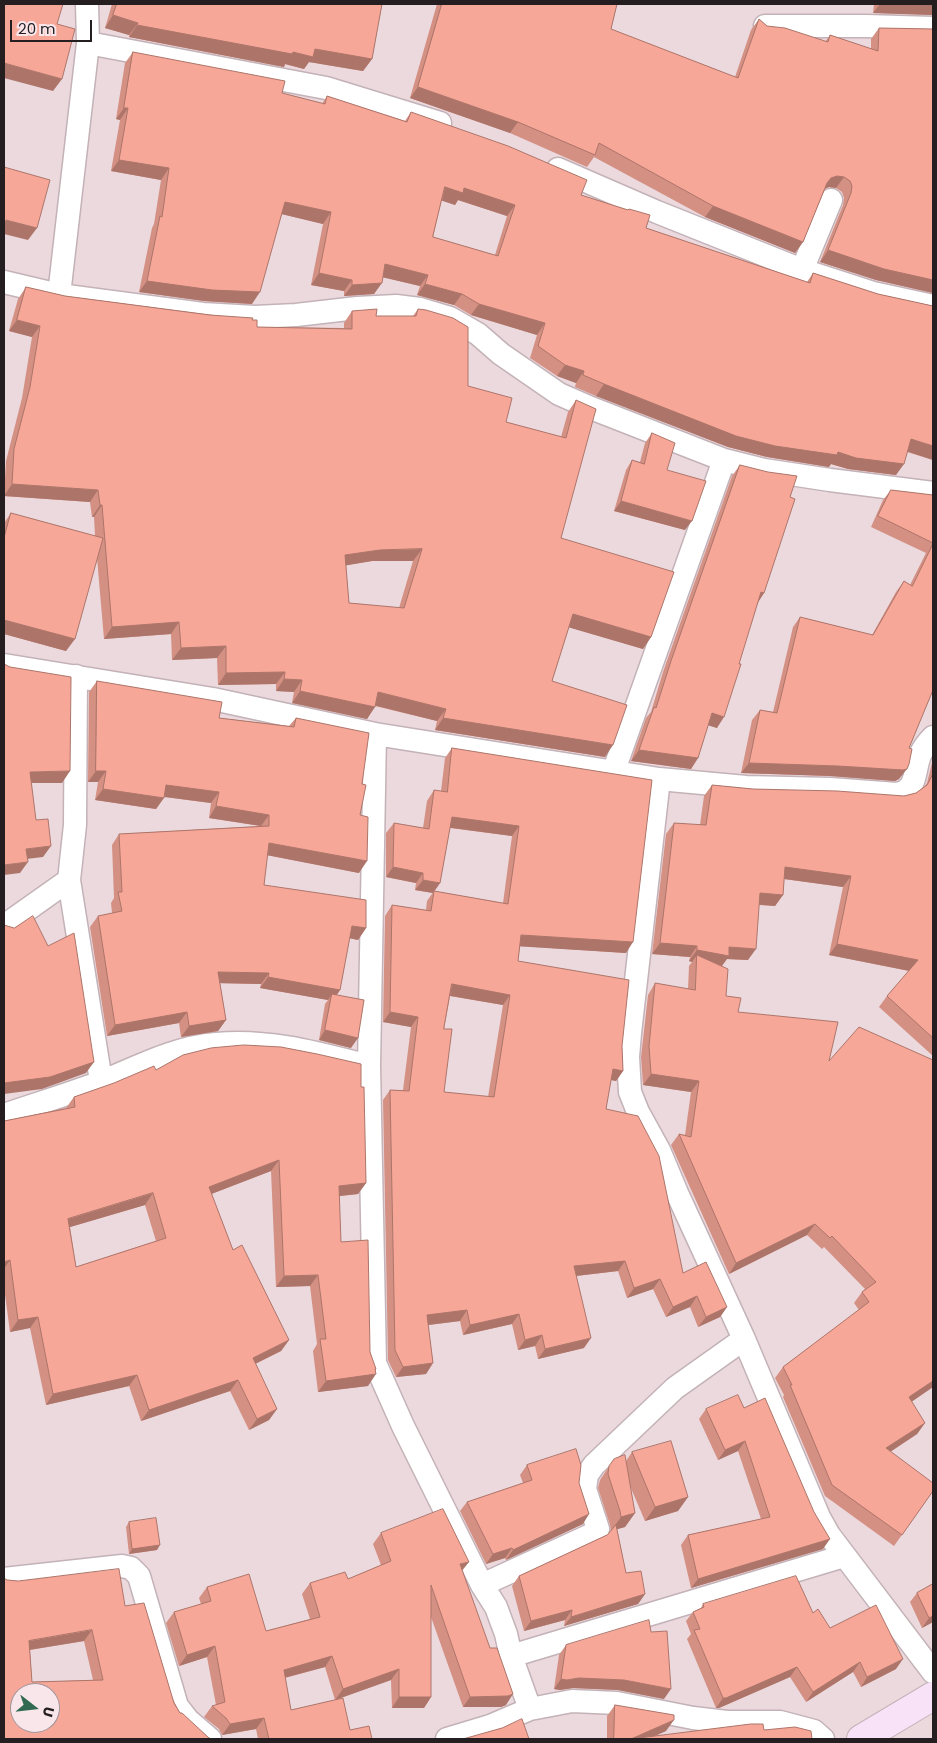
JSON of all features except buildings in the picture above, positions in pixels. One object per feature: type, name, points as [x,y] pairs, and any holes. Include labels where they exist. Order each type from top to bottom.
[{"type":"street","points":[[59,295],[88,43],[87,4]]},
{"type":"street","points":[[765,26],[933,28]]},
{"type":"street","points":[[88,43],[326,88],[417,114],[461,130]]},
{"type":"street","points":[[541,161],[657,212],[802,270],[873,293],[933,306]]},
{"type":"street","points":[[802,270],[831,200]]},
{"type":"street","points":[[4,282],[59,295],[204,314],[255,317],[396,306],[420,309],[450,318],[478,334],[501,354],[559,394],[724,460],[764,470],[933,493]]},
{"type":"street","points":[[613,773],[724,460]]},
{"type":"street","points":[[4,665],[213,699],[375,734],[613,773],[746,787],[830,789],[898,794],[909,790],[921,753],[933,737]]},
{"type":"street","points":[[76,676],[75,825],[69,880],[101,1081]]},
{"type":"street","points":[[375,734],[369,1066],[375,1363],[403,1426],[482,1585],[496,1607],[530,1709]]},
{"type":"street","points":[[659,779],[628,1057],[630,1092],[638,1112],[659,1150],[744,1338],[819,1517],[844,1556],[933,1672]]},
{"type":"street","points":[[4,926],[69,880]]},
{"type":"street","points":[[4,1115],[101,1081],[147,1062],[189,1048],[216,1044],[292,1047],[369,1066]]},
{"type":"street","points":[[482,1585],[595,1533],[598,1530],[585,1489],[587,1475],[594,1465],[675,1388],[744,1338]]},
{"type":"street","points":[[511,1656],[844,1556]]},
{"type":"street","points":[[4,1579],[122,1566],[131,1568],[139,1576],[177,1706],[188,1720],[210,1739]]},
{"type":"street","points":[[861,1739],[933,1696]]},
{"type":"street","points":[[447,1739],[490,1726],[530,1709],[572,1701],[617,1703],[693,1718],[727,1722],[780,1722],[814,1731],[823,1739]]}]
